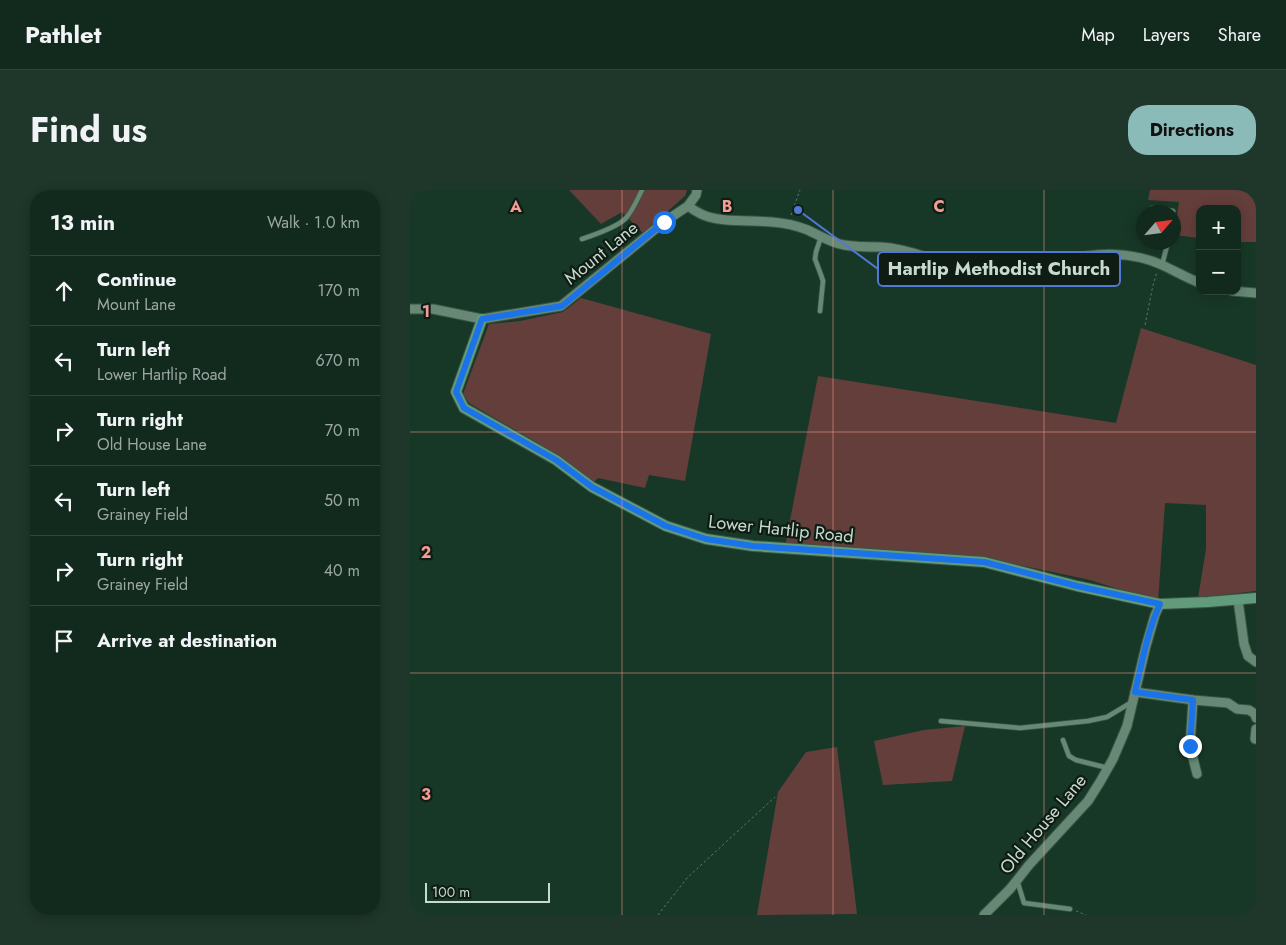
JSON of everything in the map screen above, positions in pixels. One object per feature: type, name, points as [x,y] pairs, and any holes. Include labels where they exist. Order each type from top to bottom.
[{"type":"street","points":[[697,190],[696,195],[688,206],[702,215],[788,224],[842,245],[900,250],[992,279],[1015,279],[1066,260],[1098,254],[1117,254],[1144,259],[1196,281]]},
{"type":"street","name":"Mount Lane","points":[[410,309],[433,309],[482,319],[562,306],[664,222],[688,206]]},
{"type":"street","points":[[1241,292],[1256,293]]},
{"type":"street","name":"Lower Hartlip Road","points":[[482,319],[456,392],[464,408],[556,460],[592,487],[666,526],[706,539],[753,546],[984,562],[1077,586],[1160,604],[1256,598]]},
{"type":"street","points":[[1238,600],[1244,644],[1248,656],[1256,662]]},
{"type":"street","name":"Old House Lane","points":[[984,915],[999,901],[1088,801],[1108,768],[1127,726],[1146,646],[1160,604]]},
{"type":"street","points":[[1134,697],[1228,703],[1237,708],[1249,710],[1255,714],[1256,718]]},
{"type":"street","points":[[1193,700],[1190,746],[1197,774]]},
{"type":"street","points":[[1255,739],[1256,729]]},
{"type":"lane","points":[[582,239],[622,222],[632,210],[642,190]]},
{"type":"lane","points":[[820,311],[823,281],[815,259],[822,237]]},
{"type":"lane","points":[[1161,265],[1166,250]]},
{"type":"lane","points":[[941,721],[1020,728],[1088,721],[1106,717],[1134,697]]},
{"type":"lane","points":[[1063,740],[1069,756],[1076,760],[1108,768]]},
{"type":"lane","points":[[1017,880],[1024,903],[1070,909]]},
{"type":"path","points":[[788,224],[800,190]]},
{"type":"path","points":[[1145,325],[1153,285],[1161,265]]},
{"type":"path","points":[[658,915],[688,877],[775,797]]},
{"type":"path","points":[[1070,909],[1086,915]]},
{"type":"shaded area","points":[[569,190],[687,190],[685,196],[643,233],[622,212],[601,224]]},
{"type":"shaded area","points":[[1150,190],[1256,190],[1256,242],[1241,242],[1241,205],[1196,205],[1196,238],[1181,236],[1181,205],[1179,205],[1179,202],[1148,200]]},
{"type":"shaded area","points":[[581,298],[711,334],[685,481],[649,475],[645,488],[598,478],[592,484],[560,456],[469,403],[463,394],[489,324],[520,321],[563,312]]},
{"type":"shaded area","points":[[1141,328],[1256,365],[1256,591],[1198,598],[1206,549],[1206,505],[1165,503],[1158,602],[1090,580],[986,558],[785,546],[818,376],[1116,423]]},
{"type":"shaded area","points":[[965,726],[952,781],[883,785],[874,741],[924,730]]},
{"type":"shaded area","points":[[837,747],[857,914],[757,915],[778,792],[806,752]]},
{"type":"place","name":"Hartlip Methodist Church","points":[[798,210]]},
{"type":"route","points":[[664,222],[562,306],[482,319],[456,392],[464,408],[556,460],[592,487],[666,526],[706,539],[753,546],[984,562],[1077,586],[1160,604],[1146,646],[1135,692],[1193,700],[1190,746]]}]
